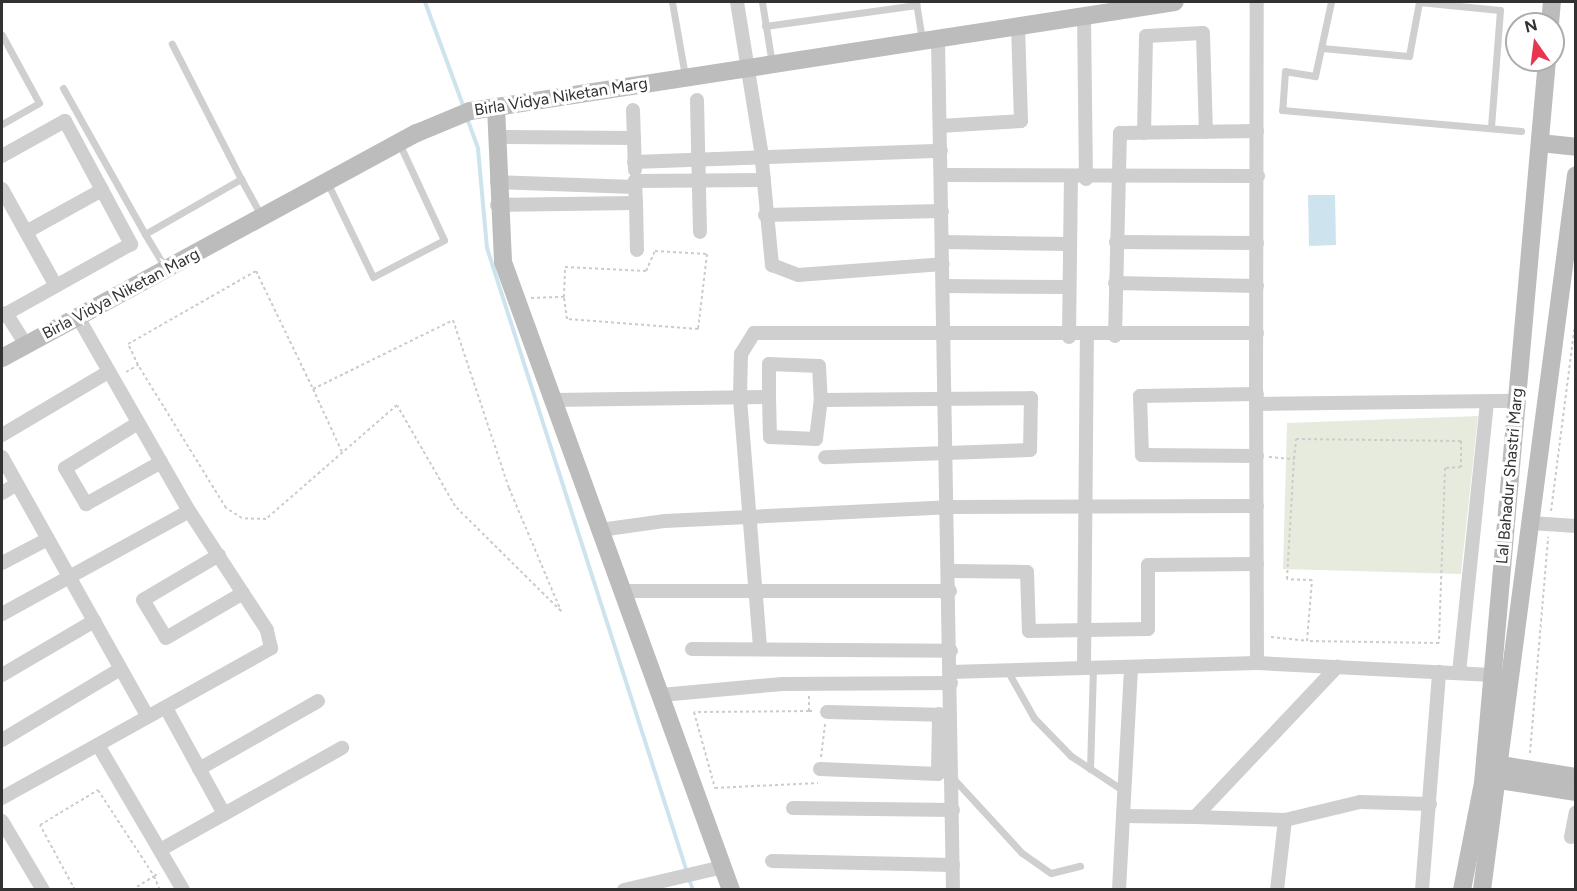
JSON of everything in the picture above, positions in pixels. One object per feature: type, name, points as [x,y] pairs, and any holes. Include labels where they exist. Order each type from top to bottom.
[{"type":"street","points":[[737,2],[762,162],[765,215],[772,265],[782,273],[943,264]]},
{"type":"street","name":"Birla Vidya Niketan Marg","points":[[2,358],[399,143],[445,119],[470,111],[1175,2]]},
{"type":"street","points":[[1257,2],[1257,663]]},
{"type":"street","points":[[1084,16],[1086,179]]},
{"type":"street","points":[[940,126],[1021,122],[1018,27]]},
{"type":"street","points":[[1144,133],[1146,36],[1203,33],[1206,132]]},
{"type":"street","points":[[820,769],[938,774],[951,677],[951,651],[941,151],[930,41]]},
{"type":"street","name":"Lal Bahadur Shastri Marg","points":[[1462,890],[1483,783],[1546,72]]},
{"type":"street","points":[[696,100],[700,232]]},
{"type":"street","points":[[496,107],[497,205],[501,254],[731,890]]},
{"type":"street","points":[[633,110],[637,250]]},
{"type":"street","points":[[2,156],[64,121],[131,244],[4,314],[26,345]]},
{"type":"street","points":[[1115,336],[1117,179],[1120,133],[1257,130]]},
{"type":"street","points":[[496,137],[634,138]]},
{"type":"street","points":[[1540,143],[1575,147]]},
{"type":"street","points":[[634,162],[762,162],[941,151]]},
{"type":"street","points":[[941,175],[1071,180],[1258,176]]},
{"type":"street","name":"Lal Bahadur Shastri Marg","points":[[1482,890],[1500,773],[1531,523],[1574,224],[1575,175]]},
{"type":"street","points":[[497,182],[635,184],[764,180]]},
{"type":"street","points":[[1069,337],[1071,180]]},
{"type":"street","points":[[2,189],[56,285]]},
{"type":"street","points":[[26,232],[102,190]]},
{"type":"street","points":[[497,205],[636,203]]},
{"type":"street","points":[[765,215],[942,211]]},
{"type":"street","points":[[942,242],[1070,244]]},
{"type":"street","points":[[1116,242],[1257,243]]},
{"type":"street","points":[[1115,283],[1257,286]]},
{"type":"street","points":[[943,286],[1069,287]]},
{"type":"street","points":[[2,798],[271,648],[267,630],[189,511],[78,317]]},
{"type":"street","points":[[760,647],[740,397],[741,354],[754,333],[944,333],[1069,337],[1257,333]]},
{"type":"street","points":[[1086,336],[1085,630],[1088,668]]},
{"type":"street","points":[[768,364],[819,366],[820,400],[816,439],[770,437],[768,364]]},
{"type":"street","points":[[2,435],[111,376]]},
{"type":"street","points":[[1257,456],[1142,455],[1140,396],[1516,401]]},
{"type":"street","points":[[554,400],[769,398]]},
{"type":"street","points":[[820,400],[1031,398],[1030,450],[825,457]]},
{"type":"street","points":[[1459,673],[1487,402]]},
{"type":"street","points":[[138,423],[65,468],[86,504],[161,462]]},
{"type":"street","points":[[2,457],[148,717]]},
{"type":"street","points":[[2,493],[17,484]]},
{"type":"street","points":[[600,530],[750,516],[948,507],[1087,503],[1257,506]]},
{"type":"street","points":[[2,614],[189,511]]},
{"type":"street","points":[[1531,523],[1575,526]]},
{"type":"street","points":[[2,563],[48,539]]},
{"type":"street","points":[[219,555],[143,600],[166,638],[243,593]]},
{"type":"street","points":[[949,572],[1027,572],[1029,631],[1148,629],[1148,565],[1257,564]]},
{"type":"street","points":[[623,591],[757,587],[950,591]]},
{"type":"street","points":[[2,675],[94,621]]},
{"type":"street","points":[[692,649],[760,647],[951,651]]},
{"type":"street","points":[[661,695],[951,677],[1007,670],[1257,663],[1492,675]]},
{"type":"street","points":[[1119,890],[1131,667]]},
{"type":"street","points":[[1195,817],[1337,667]]},
{"type":"street","points":[[2,740],[120,669]]},
{"type":"street","points":[[1422,890],[1438,672]]},
{"type":"street","points":[[200,769],[318,701]]},
{"type":"street","points":[[166,708],[224,814]]},
{"type":"street","points":[[827,712],[946,715]]},
{"type":"street","points":[[946,715],[952,777],[953,890]]},
{"type":"street","points":[[98,744],[183,890]]},
{"type":"street","points":[[160,850],[342,748]]},
{"type":"street","points":[[1500,773],[1528,771],[1575,777]]},
{"type":"street","points":[[1500,773],[1575,792]]},
{"type":"street","points":[[1123,816],[1285,820],[1360,802],[1430,804]]},
{"type":"street","points":[[793,808],[952,810]]},
{"type":"street","points":[[1571,837],[1575,812]]},
{"type":"street","points":[[1277,890],[1285,820]]},
{"type":"street","points":[[2,821],[43,890]]},
{"type":"street","points":[[772,861],[953,865]]},
{"type":"street","points":[[624,890],[723,867]]},
{"type":"lane","points":[[672,2],[685,77]]},
{"type":"lane","points":[[762,2],[772,64]]},
{"type":"lane","points":[[1331,2],[1315,76],[1285,71],[1282,110],[1521,131]]},
{"type":"lane","points":[[1322,48],[1409,57],[1419,2],[1500,10],[1491,128]]},
{"type":"lane","points":[[765,26],[917,3],[930,41]]},
{"type":"lane","points":[[2,35],[39,103],[2,124]]},
{"type":"lane","points":[[172,44],[262,217]]},
{"type":"lane","points":[[63,88],[166,269]]},
{"type":"lane","points":[[327,182],[374,277],[444,240],[399,143]]},
{"type":"lane","points":[[145,234],[241,179]]},
{"type":"lane","points":[[1088,668],[1090,769]]},
{"type":"lane","points":[[1007,670],[1034,718],[1090,769],[1124,791]]},
{"type":"lane","points":[[952,777],[1022,853],[1051,873],[1080,866]]},
{"type":"path","points":[[655,251],[707,254],[698,329],[567,319],[564,297],[565,267],[646,271],[655,251]]},
{"type":"path","points":[[313,389],[453,320],[509,488],[561,611],[455,506],[397,405],[266,519],[242,518],[226,508],[138,365],[128,344],[256,271],[342,452]]},
{"type":"path","points":[[516,298],[564,297]]},
{"type":"path","points":[[1528,771],[1549,525],[1575,317]]},
{"type":"path","points":[[111,376],[138,365]]},
{"type":"path","points":[[1257,636],[1307,641],[1439,643],[1446,468],[1461,467],[1461,441],[1296,439],[1287,579],[1312,580],[1307,641]]},
{"type":"path","points":[[1257,456],[1294,459]]},
{"type":"path","points":[[809,711],[810,684]]},
{"type":"path","points":[[809,711],[827,712],[818,787],[715,788],[694,712],[809,711]]},
{"type":"path","points":[[75,890],[40,825],[98,790],[154,876],[160,890]]},
{"type":"path","points":[[132,890],[169,866]]},
{"type":"shaded area","points":[[1478,416],[1461,574],[1283,569],[1287,423]]},
{"type":"water","points":[[1308,195],[1335,195],[1336,245],[1309,246]]},
{"type":"waterway","points":[[425,2],[464,108]]},
{"type":"waterway","points":[[467,118],[478,149],[487,248],[687,872]]},
{"type":"waterway","points":[[689,879],[693,890]]}]
